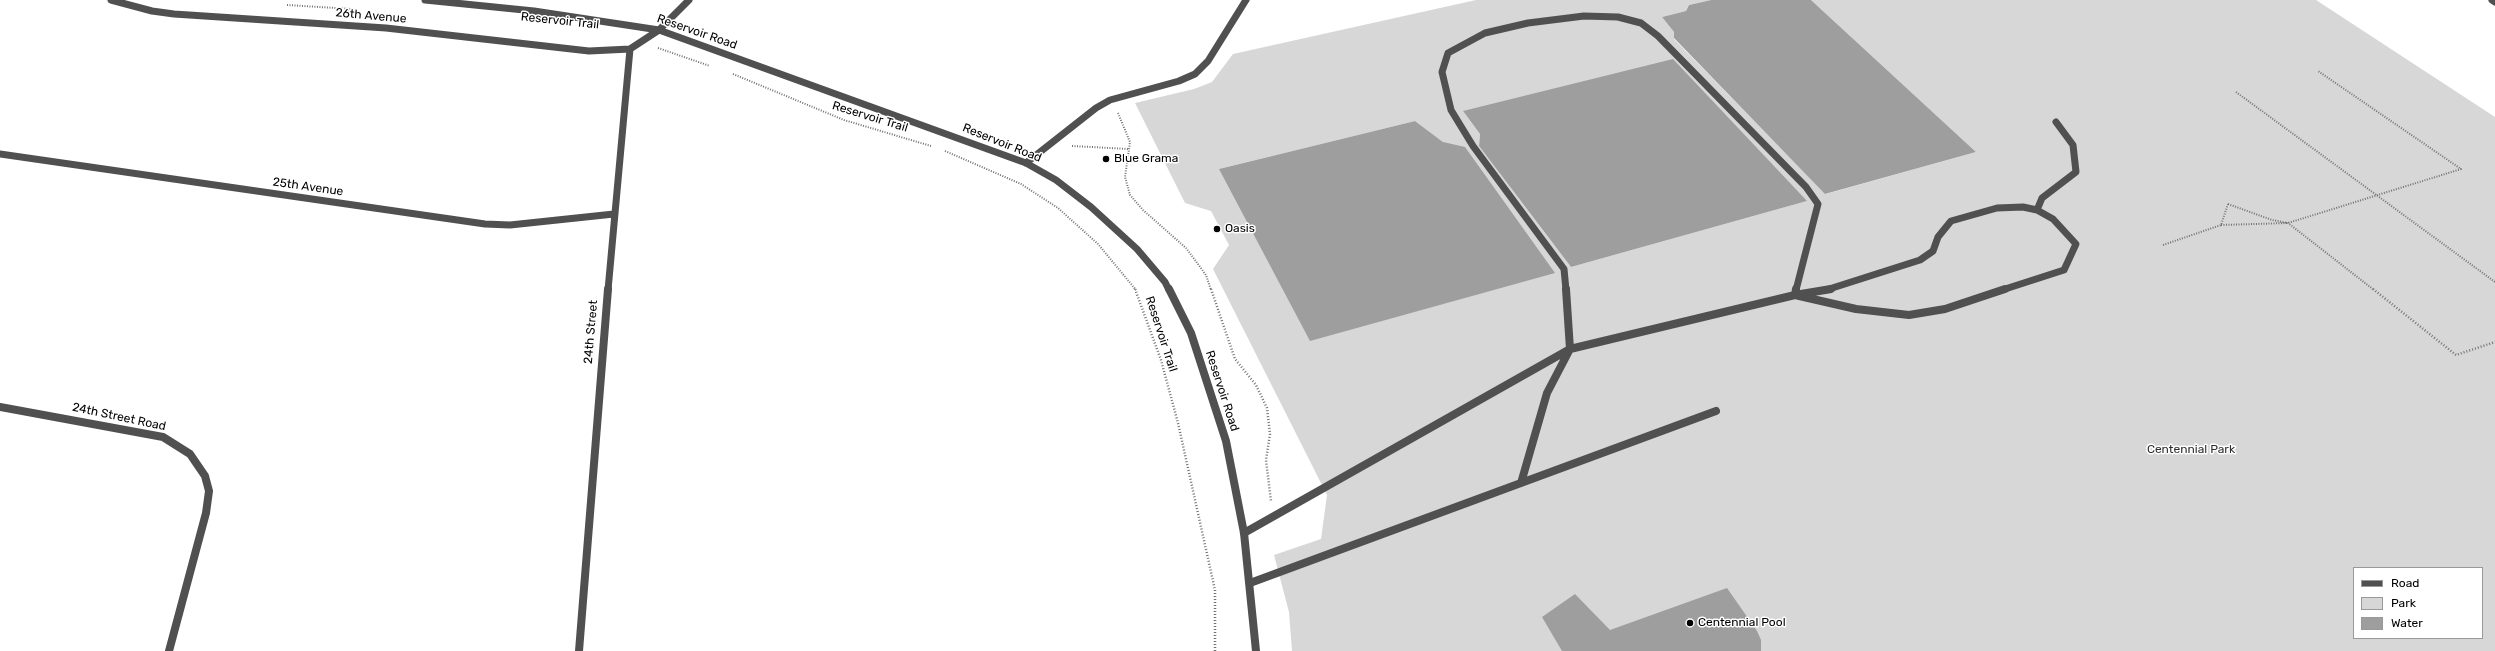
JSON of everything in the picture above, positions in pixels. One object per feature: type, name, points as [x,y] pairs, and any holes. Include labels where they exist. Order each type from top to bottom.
[{"type":"street","name":"26th Avenue","points":[[111,0],[152,11],[174,14],[386,28],[588,51],[630,49]]},
{"type":"street","name":"Reservoir Road","points":[[425,0],[534,11],[659,30],[1026,163],[1056,180],[1091,207],[1137,249],[1165,282],[1191,333],[1224,434],[1244,533],[1256,651]]},
{"type":"street","points":[[630,49],[659,30],[689,0]]},
{"type":"street","points":[[1026,163],[1056,138],[1110,100],[1179,81],[1195,74],[1208,61],[1246,0]]},
{"type":"street","points":[[1522,483],[1547,393],[1570,349],[1564,269],[1473,146],[1451,110],[1442,72],[1448,53],[1484,33],[1528,23],[1598,16],[1618,17],[1641,23],[1658,36],[1806,187],[1818,204],[1795,295]]},
{"type":"street","name":"24th Street","points":[[579,651],[596,416],[630,49]]},
{"type":"street","points":[[2037,210],[2042,198],[2076,172],[2073,145],[2056,122]]},
{"type":"street","name":"25th Avenue","points":[[0,154],[485,224],[510,225],[614,214]]},
{"type":"street","points":[[1244,533],[1570,349],[1795,295],[1828,290],[1920,260],[1933,251],[1938,237],[1951,221],[1997,208],[2023,207],[2037,210],[2052,219],[2076,244],[2064,270],[1945,309],[1909,315],[1856,309],[1795,295]]},
{"type":"street","name":"24th Street Road","points":[[0,407],[163,438],[190,454],[205,476],[209,491],[206,513],[168,651]]},
{"type":"street","points":[[1250,583],[1716,411]]},
{"type":"path","points":[[281,5],[326,6],[359,11]]},
{"type":"path","points":[[641,42],[714,67]]},
{"type":"path","points":[[2163,245],[2221,225],[2275,225],[2288,223],[2461,170],[2318,71]]},
{"type":"path","name":"Reservoir Trail","points":[[728,72],[844,120],[937,148]]},
{"type":"path","points":[[2236,92],[2495,282]]},
{"type":"path","points":[[1110,100],[1126,130],[1129,148],[1125,178],[1130,195],[1143,210],[1186,248],[1206,275],[1235,359],[1256,385],[1267,408],[1270,434],[1266,460],[1268,487],[1275,515]]},
{"type":"path","points":[[1056,138],[1069,146],[1129,148]]},
{"type":"path","name":"Reservoir Trail","points":[[944,150],[1021,184],[1058,208],[1098,244],[1137,292],[1161,360],[1178,423],[1213,582],[1215,651]]},
{"type":"path","points":[[2221,225],[2228,204],[2272,220],[2288,223],[2456,356],[2495,342]]},
{"type":"green space","name":"Centennial Park","points":[[1476,0],[1711,0],[1689,5],[1686,11],[1662,17],[1674,32],[1674,39],[1826,194],[1976,152],[1811,0],[2316,0],[2495,117],[2495,651],[1292,651],[1289,612],[1274,555],[1321,539],[1327,495],[1213,269],[1229,245],[1211,211],[1185,203],[1135,103],[1194,89],[1212,82],[1233,54]],"holes":[[[1463,111],[1807,201],[1571,267],[1479,146],[1480,134]],[[1415,121],[1443,142],[1219,169]]]},
{"type":"water","points":[[1711,0],[1811,0],[1976,152],[1825,194],[1674,38],[1674,32],[1662,17],[1686,11],[1689,5]]},
{"type":"water","points":[[1673,59],[1807,201],[1571,267],[1479,146],[1480,134],[1463,111]]},
{"type":"water","points":[[1415,121],[1443,142],[1465,147],[1555,273],[1310,341],[1219,169]]},
{"type":"water","name":"Centennial Pool","points":[[1727,588],[1757,631],[1761,640],[1761,651],[1562,651],[1542,617],[1575,594],[1610,630]]},
{"type":"place","name":"Blue Grama","points":[[1106,159]]},
{"type":"place","name":"Oasis","points":[[1217,229]]},
{"type":"place","name":"Centennial Pool","points":[[1690,623]]}]
